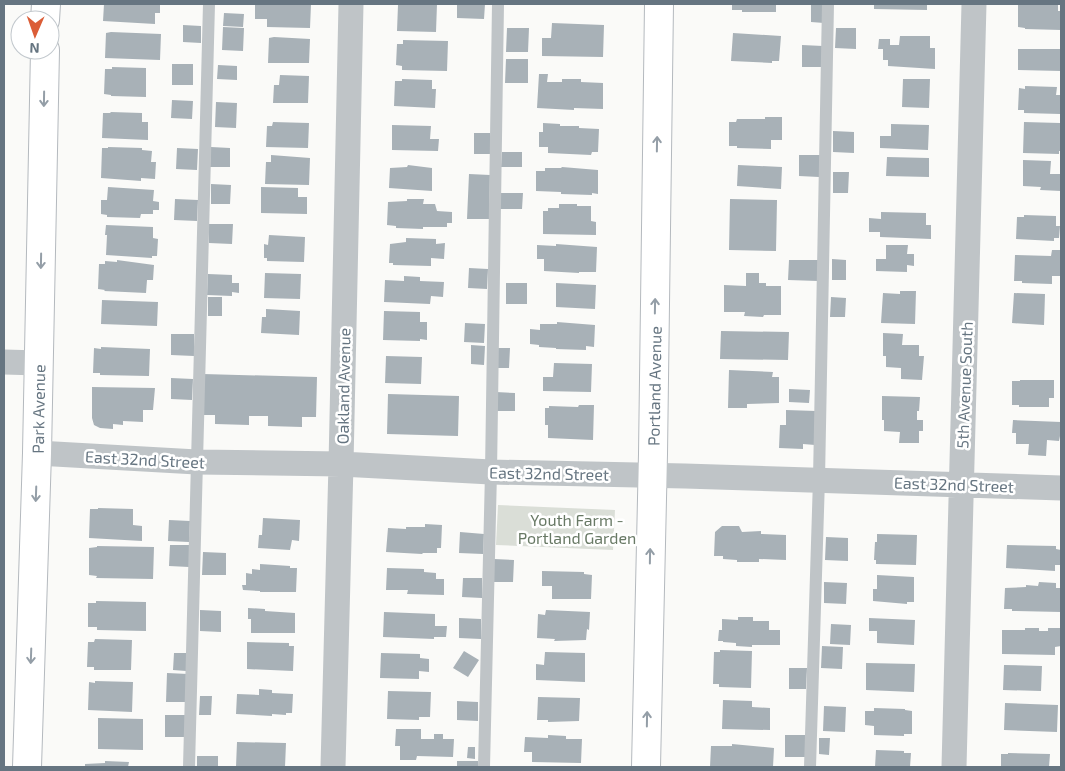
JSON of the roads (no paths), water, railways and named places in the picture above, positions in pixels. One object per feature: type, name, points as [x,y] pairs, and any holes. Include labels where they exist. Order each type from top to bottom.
[{"type":"street","name":"Oakland Avenue","points":[[333,767],[342,464],[351,4]]},
{"type":"street","name":"Portland Avenue","points":[[646,767],[659,4]]},
{"type":"street","name":"5th Avenue South","points":[[954,767],[974,4]]},
{"type":"street","name":"Park Avenue","points":[[27,767],[37,453],[45,60]]},
{"type":"street","points":[[4,362],[39,363]]},
{"type":"street","name":"East 32nd Street","points":[[37,453],[197,462],[342,464],[491,472],[818,479],[1061,488]]},
{"type":"lane","points":[[188,767],[209,4]]},
{"type":"lane","points":[[484,767],[491,472],[498,4]]},
{"type":"lane","points":[[810,767],[828,4]]},
{"type":"park label","name":"Youth Farm - Portland Garden","points":[[577,528]]}]
